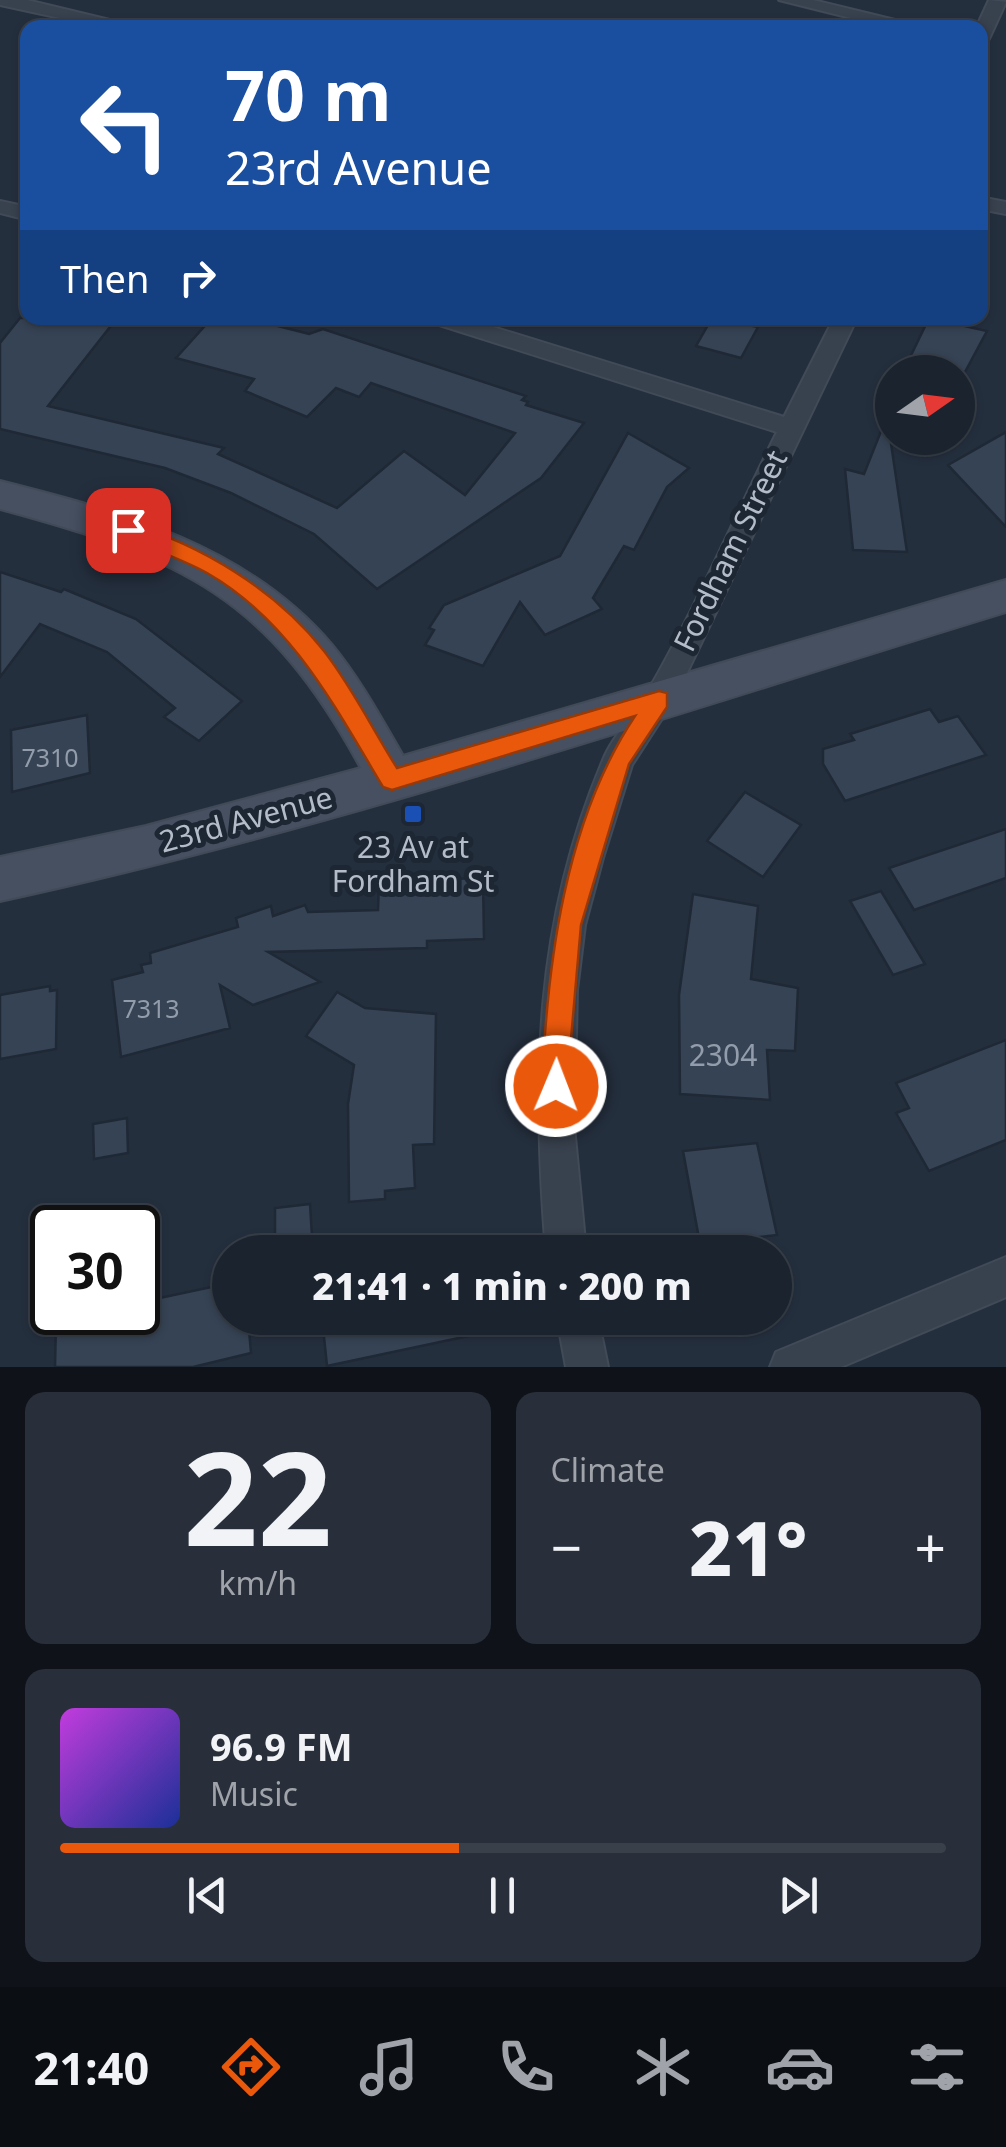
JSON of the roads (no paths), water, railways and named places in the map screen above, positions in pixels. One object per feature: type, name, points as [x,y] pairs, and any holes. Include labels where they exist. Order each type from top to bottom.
[{"type":"street","points":[[2,0],[96,20]]},
{"type":"street","points":[[788,0],[882,20]]},
{"type":"street","points":[[463,325],[791,428]]},
{"type":"street","name":"Fordham Street","points":[[565,1235],[555,1126],[560,990],[568,925],[618,761],[659,700],[842,325]]},
{"type":"street","points":[[0,495],[128,530],[216,568],[251,594],[317,658],[392,780]]},
{"type":"street","name":"23rd Avenue","points":[[0,879],[146,848],[392,780],[1006,596]]},
{"type":"street","points":[[791,1367],[1006,1277]]},
{"type":"street","points":[[581,1335],[587,1367]]},
{"type":"place","name":"23 Av at Fordham St","points":[[413,814]]}]
